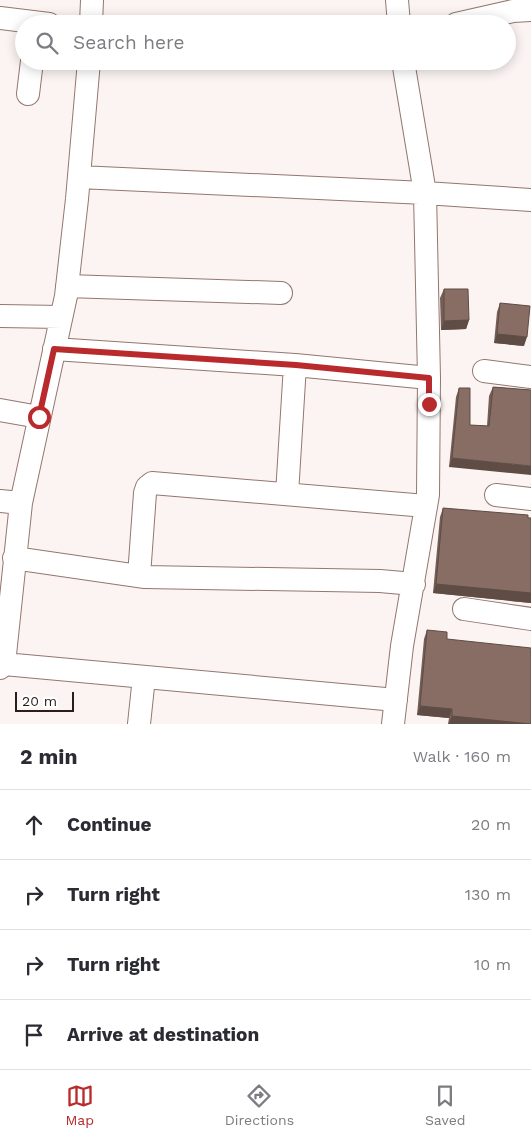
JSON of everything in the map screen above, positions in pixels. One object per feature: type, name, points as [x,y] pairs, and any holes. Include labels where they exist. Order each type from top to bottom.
[{"type":"street","points":[[91,15],[92,0]]},
{"type":"street","points":[[397,0],[398,15]]},
{"type":"street","points":[[495,15],[513,11],[531,10]]},
{"type":"street","points":[[0,18],[15,20]]},
{"type":"street","points":[[28,94],[31,70]]},
{"type":"street","points":[[88,70],[67,286],[39,417],[10,502],[14,558],[2,666],[396,700]]},
{"type":"street","points":[[393,724],[402,646],[426,506],[429,378],[426,193],[405,70]]},
{"type":"street","points":[[79,177],[426,193],[531,200]]},
{"type":"street","points":[[67,286],[281,293]]},
{"type":"street","points":[[0,316],[61,317]]},
{"type":"street","points":[[54,349],[296,365],[429,378]]},
{"type":"street","points":[[287,494],[296,365]]},
{"type":"street","points":[[484,371],[531,377]]},
{"type":"street","points":[[0,410],[39,417]]},
{"type":"street","points":[[139,576],[145,493],[147,487],[152,483],[426,506]]},
{"type":"street","points":[[496,495],[531,499]]},
{"type":"street","points":[[14,558],[139,576],[414,584]]},
{"type":"street","points":[[464,609],[531,619]]},
{"type":"street","points":[[139,724],[144,677]]},
{"type":"building","points":[[444,289],[468,289],[469,320],[444,321]]},
{"type":"building","points":[[500,303],[530,306],[527,337],[497,334]]},
{"type":"building","points":[[493,387],[531,390],[531,466],[452,458],[459,388],[470,388],[470,425],[489,426]]},
{"type":"building","points":[[443,508],[528,515],[528,518],[531,518],[531,593],[436,584]]},
{"type":"building","points":[[427,630],[447,632],[447,639],[531,648],[531,724],[452,716],[452,709],[420,706]]},
{"type":"route","points":[[39,417],[54,349],[296,365],[429,378],[429,404]]}]
